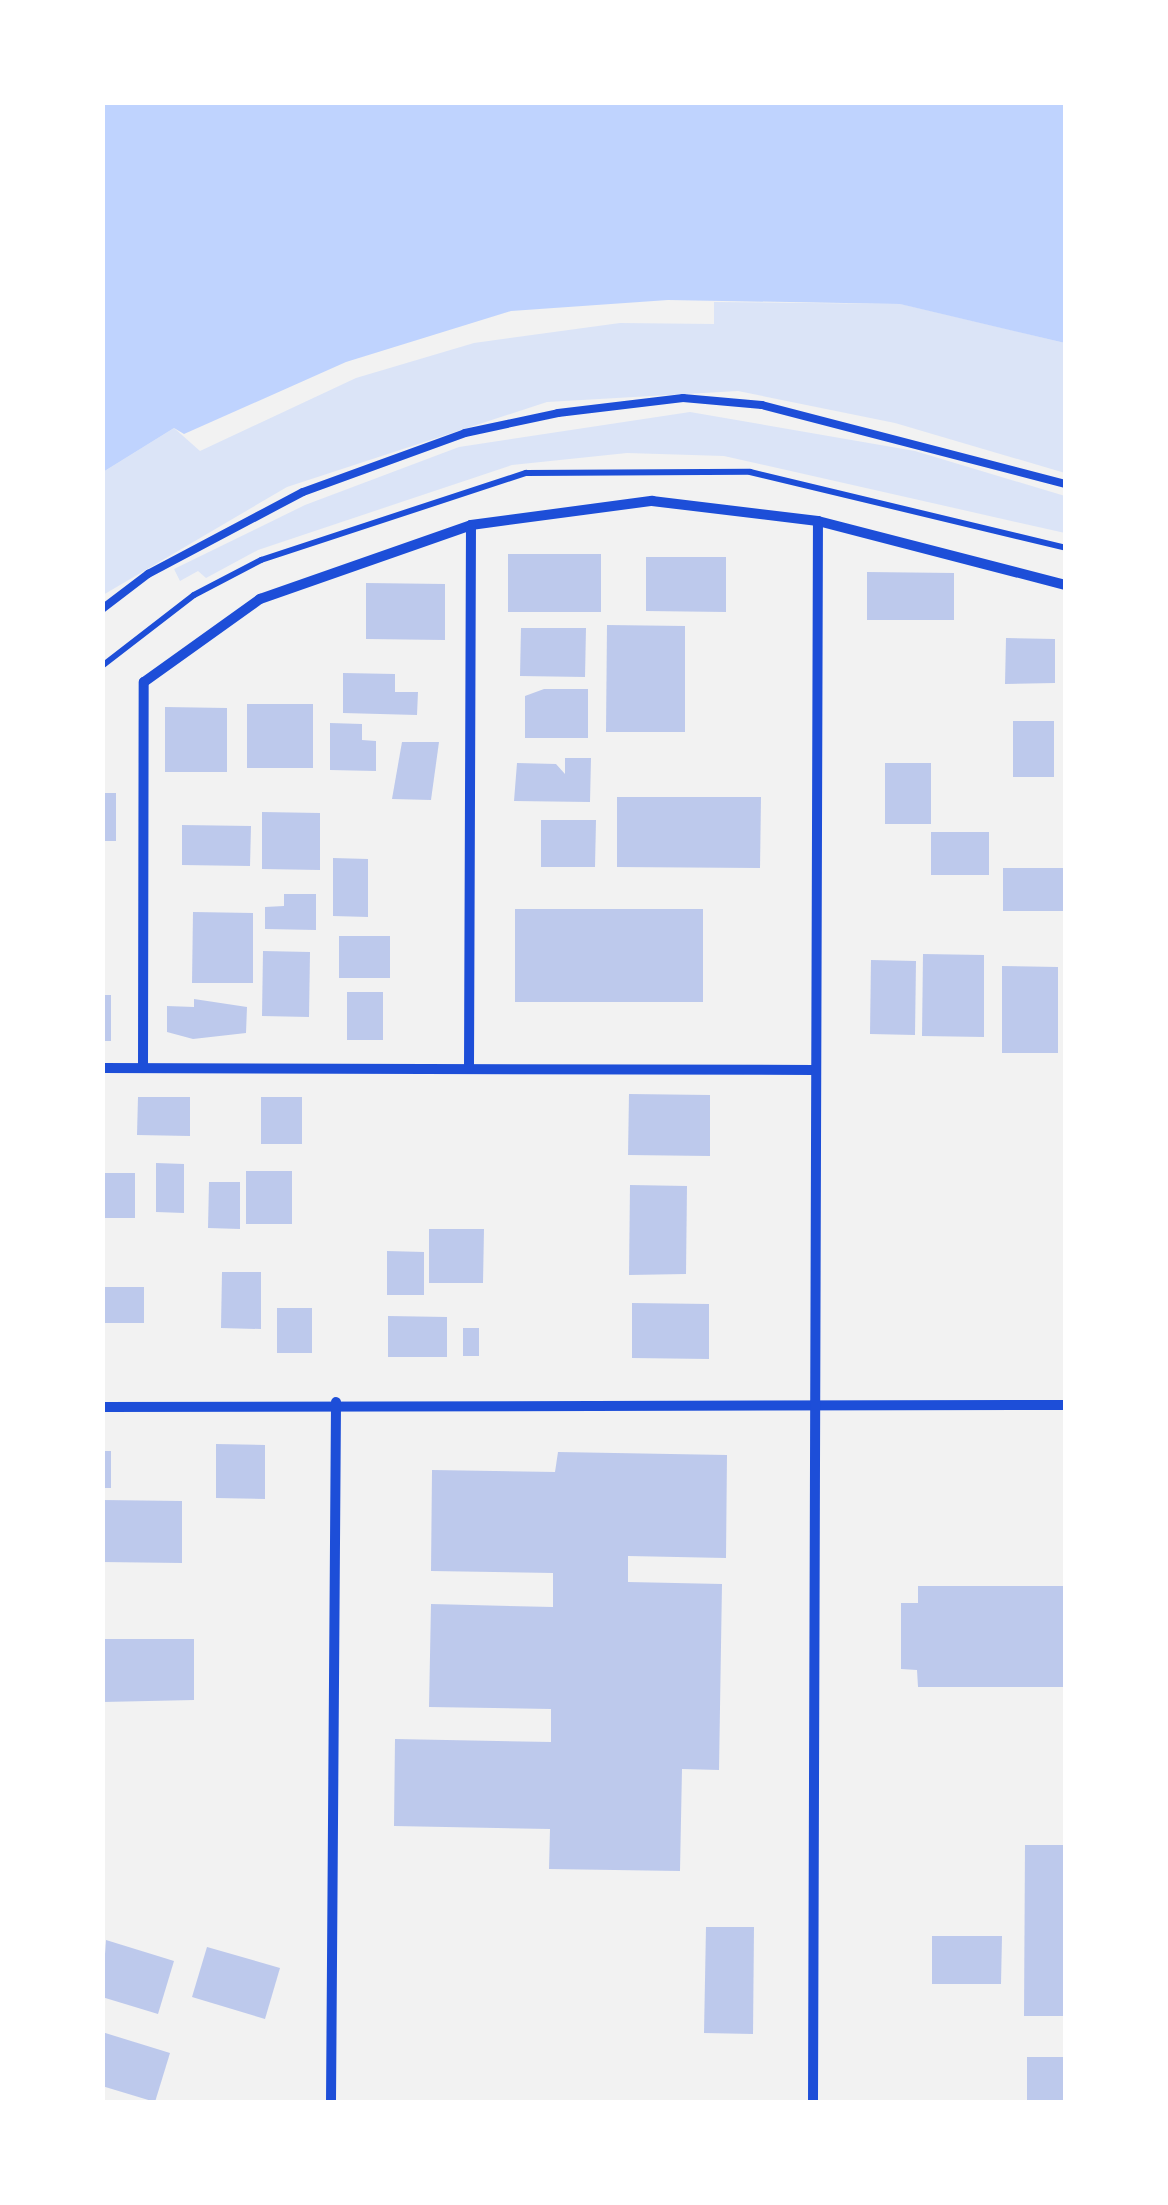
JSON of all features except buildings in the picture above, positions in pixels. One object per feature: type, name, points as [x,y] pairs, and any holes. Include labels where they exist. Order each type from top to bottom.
[{"type":"street","points":[[142,1068],[144,682],[260,599],[471,525],[652,501],[818,521],[1066,585]]},
{"type":"street","points":[[813,2102],[818,521]]},
{"type":"street","points":[[469,1068],[471,525]]},
{"type":"street","points":[[102,1068],[814,1070]]},
{"type":"street","points":[[331,2102],[336,1402]]},
{"type":"street","points":[[102,1407],[336,1402],[813,1409],[1066,1405]]},
{"type":"lane","points":[[102,609],[148,574],[302,492],[465,433],[558,413],[683,398],[762,405],[1066,484]]},
{"type":"shaded area","points":[[714,302],[901,304],[1065,343],[1065,473],[895,423],[738,391],[547,402],[287,487],[103,595],[103,472],[174,428],[200,451],[356,378],[474,343],[620,323],[714,324]]},
{"type":"shaded area","points":[[690,412],[915,451],[1065,496],[1065,533],[724,456],[627,453],[512,465],[258,550],[206,578],[198,571],[180,581],[174,569],[305,505],[459,447]]},
{"type":"water","points":[[103,102],[1065,103],[1065,343],[900,304],[668,300],[511,311],[346,362],[184,434],[174,428],[103,472]]}]
